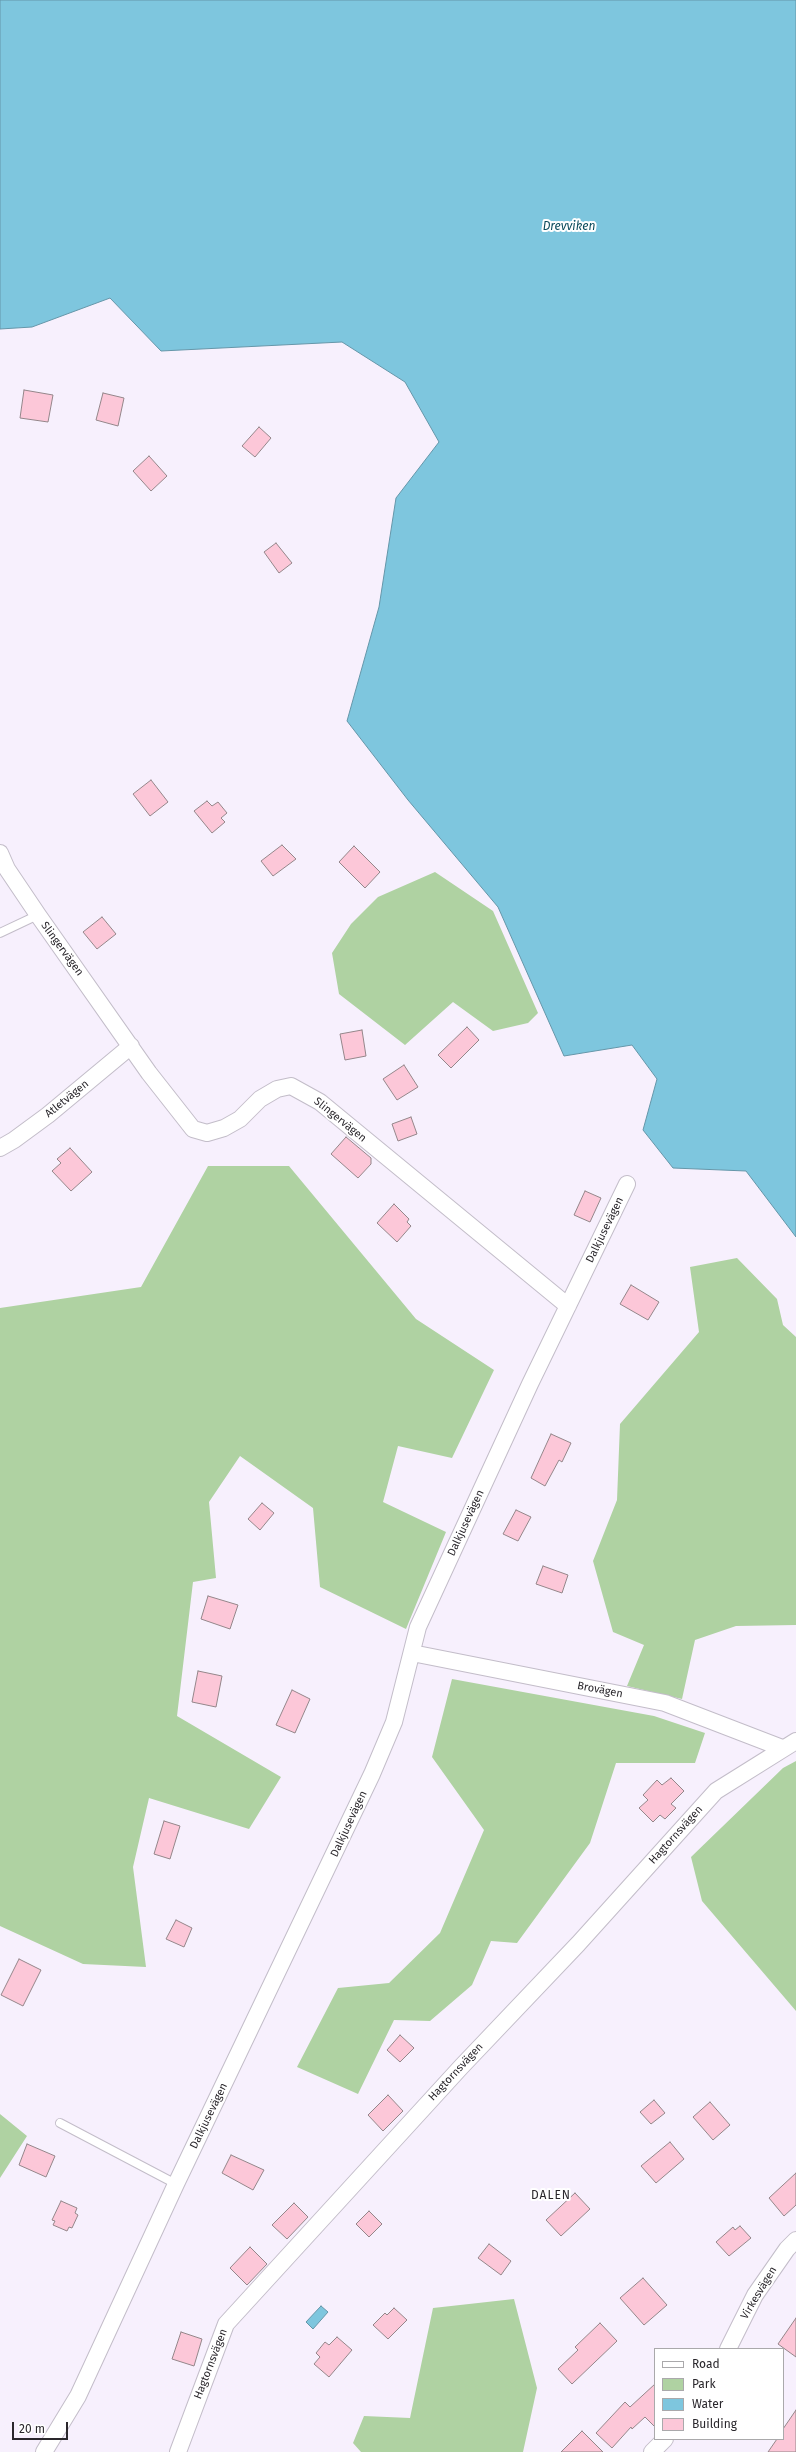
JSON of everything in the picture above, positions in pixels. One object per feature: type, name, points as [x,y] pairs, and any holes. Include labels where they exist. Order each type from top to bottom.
[{"type":"street","name":"Slingervägen","points":[[0,853],[7,869],[38,915],[131,1046],[193,1129],[207,1133],[224,1128],[240,1119],[260,1099],[277,1089],[291,1086],[320,1102],[568,1306]]},
{"type":"street","name":"Atletvägen","points":[[0,1148],[14,1140],[48,1114],[131,1046]]},
{"type":"street","name":"Dalkjusevägen","points":[[44,2452],[78,2396],[176,2184],[372,1774],[394,1722],[418,1627],[568,1306],[627,1184]]},
{"type":"street","name":"Brovägen","points":[[412,1653],[665,1703],[782,1748]]},
{"type":"street","name":"Hagtornsvägen","points":[[178,2452],[226,2324],[460,2067],[578,1944],[716,1791],[782,1748],[796,1741]]},
{"type":"street","name":"Virkesvägen","points":[[728,2348],[755,2295],[787,2249],[796,2240]]},
{"type":"street","points":[[652,2452],[663,2440]]},
{"type":"lane","points":[[0,933],[38,915]]},
{"type":"lane","points":[[60,2123],[176,2184]]},
{"type":"green space","points":[[435,872],[493,911],[538,1013],[528,1023],[493,1031],[453,1002],[405,1045],[339,994],[332,953],[351,924],[378,897]]},
{"type":"green space","points":[[208,1166],[289,1166],[416,1319],[494,1370],[452,1458],[398,1446],[383,1502],[446,1532],[406,1629],[320,1587],[313,1508],[240,1456],[209,1502],[216,1578],[193,1582],[177,1716],[281,1777],[249,1829],[149,1798],[133,1867],[146,1967],[83,1964],[0,1926],[0,1308],[141,1287]]},
{"type":"green space","points":[[737,1258],[777,1299],[783,1325],[796,1337],[796,1625],[736,1626],[695,1640],[682,1699],[627,1686],[644,1645],[613,1632],[593,1561],[617,1500],[620,1424],[699,1332],[690,1267]]},
{"type":"green space","points":[[452,1679],[654,1716],[705,1733],[695,1763],[616,1763],[590,1843],[517,1943],[491,1941],[472,1985],[430,2021],[394,2020],[358,2094],[297,2067],[338,1988],[389,1983],[440,1933],[484,1830],[432,1757]]},
{"type":"green space","points":[[796,1761],[796,2011],[702,1901],[691,1857],[783,1768]]},
{"type":"green space","points":[[0,2114],[27,2136],[0,2178]]},
{"type":"green space","points":[[514,2299],[537,2388],[523,2452],[361,2452],[353,2443],[364,2416],[410,2418],[433,2308]]},
{"type":"water","name":"Drevviken","points":[[0,0],[796,0],[796,1237],[746,1171],[673,1168],[643,1130],[657,1079],[632,1045],[564,1056],[498,907],[408,800],[347,721],[379,607],[396,498],[439,442],[405,382],[342,342],[161,351],[110,298],[32,327],[0,329]]},
{"type":"water","points":[[321,2306],[328,2312],[313,2329],[306,2322]]},
{"type":"building","points":[[24,390],[53,395],[48,422],[20,418]]},
{"type":"building","points":[[103,393],[124,398],[118,426],[96,420]]},
{"type":"building","points":[[259,427],[271,438],[255,457],[242,446]]},
{"type":"building","points":[[149,456],[167,476],[151,491],[133,471]]},
{"type":"building","points":[[276,543],[292,563],[279,573],[264,552]]},
{"type":"building","points":[[151,780],[168,802],[150,816],[133,794]]},
{"type":"building","points":[[207,801],[212,806],[218,802],[227,813],[221,818],[225,822],[212,833],[194,811]]},
{"type":"building","points":[[282,845],[296,859],[273,876],[261,861]]},
{"type":"building","points":[[354,846],[380,872],[365,888],[339,862]]},
{"type":"building","points":[[102,917],[116,934],[97,949],[83,932]]},
{"type":"building","points":[[467,1027],[479,1040],[451,1068],[438,1055]]},
{"type":"building","points":[[362,1030],[366,1056],[345,1060],[340,1034]]},
{"type":"building","points":[[404,1065],[418,1087],[397,1100],[383,1079]]},
{"type":"building","points":[[411,1117],[417,1134],[398,1141],[392,1124]]},
{"type":"building","points":[[346,1137],[371,1158],[371,1164],[358,1178],[331,1154]]},
{"type":"building","points":[[70,1148],[92,1172],[71,1191],[52,1171],[61,1163],[57,1159]]},
{"type":"building","points":[[585,1191],[601,1198],[590,1222],[574,1215]]},
{"type":"building","points":[[394,1204],[409,1219],[407,1222],[411,1226],[397,1242],[377,1223]]},
{"type":"building","points":[[631,1285],[659,1302],[648,1320],[620,1304]]},
{"type":"building","points":[[551,1434],[571,1443],[562,1462],[559,1460],[545,1486],[531,1478]]},
{"type":"building","points":[[262,1503],[274,1513],[260,1530],[248,1519]]},
{"type":"building","points":[[516,1510],[531,1517],[518,1541],[503,1534]]},
{"type":"building","points":[[543,1566],[568,1575],[562,1593],[536,1584]]},
{"type":"building","points":[[208,1596],[238,1605],[230,1629],[201,1619]]},
{"type":"building","points":[[198,1671],[222,1676],[216,1707],[192,1702]]},
{"type":"building","points":[[292,1690],[310,1699],[295,1733],[276,1725]]},
{"type":"building","points":[[671,1778],[684,1791],[671,1804],[676,1808],[665,1819],[660,1815],[653,1822],[639,1808],[648,1800],[643,1795],[657,1780],[662,1785]]},
{"type":"building","points":[[164,1821],[180,1826],[170,1859],[154,1854]]},
{"type":"building","points":[[176,1920],[192,1928],[184,1947],[166,1939]]},
{"type":"building","points":[[19,1959],[41,1970],[23,2006],[1,1995]]},
{"type":"building","points":[[400,2035],[414,2048],[400,2062],[387,2050]]},
{"type":"building","points":[[388,2095],[403,2111],[383,2131],[368,2115]]},
{"type":"building","points":[[654,2100],[665,2113],[651,2124],[640,2112]]},
{"type":"building","points":[[710,2102],[730,2125],[713,2140],[693,2117]]},
{"type":"building","points":[[670,2142],[684,2159],[656,2183],[641,2166]]},
{"type":"building","points":[[27,2144],[55,2156],[46,2177],[19,2165]]},
{"type":"building","points":[[231,2155],[264,2170],[253,2190],[222,2173]]},
{"type":"building","points":[[796,2173],[796,2205],[784,2216],[769,2198]]},
{"type":"building","points":[[575,2193],[590,2209],[561,2236],[546,2220]]},
{"type":"building","points":[[61,2201],[77,2208],[75,2213],[78,2215],[72,2228],[69,2227],[67,2231],[53,2225],[55,2221],[52,2220]]},
{"type":"building","points":[[294,2203],[308,2217],[287,2239],[272,2225]]},
{"type":"building","points":[[369,2211],[382,2224],[369,2237],[356,2224]]},
{"type":"building","points":[[740,2226],[751,2238],[729,2256],[716,2242],[733,2227],[735,2230]]},
{"type":"building","points":[[489,2244],[511,2261],[501,2275],[478,2258]]},
{"type":"building","points":[[250,2247],[267,2264],[247,2285],[230,2268]]},
{"type":"building","points":[[643,2278],[667,2305],[644,2325],[620,2298]]},
{"type":"building","points":[[394,2308],[407,2320],[388,2339],[373,2325],[385,2313],[387,2315]]},
{"type":"building","points":[[796,2318],[796,2357],[778,2344]]},
{"type":"building","points":[[600,2323],[617,2341],[572,2384],[558,2369],[578,2350],[575,2347]]},
{"type":"building","points":[[181,2332],[202,2339],[194,2366],[172,2359]]},
{"type":"building","points":[[337,2337],[352,2350],[329,2377],[314,2364],[320,2357],[316,2353],[325,2342],[329,2345]]},
{"type":"building","points":[[654,2385],[654,2426],[645,2417],[632,2429],[631,2427],[612,2448],[596,2433],[625,2402],[630,2407]]},
{"type":"building","points":[[796,2410],[796,2452],[768,2452],[776,2440],[784,2440],[784,2428]]},
{"type":"building","points":[[582,2431],[603,2452],[561,2452]]},
{"type":"district","name":"DALEN","points":[[551,2196]]}]
